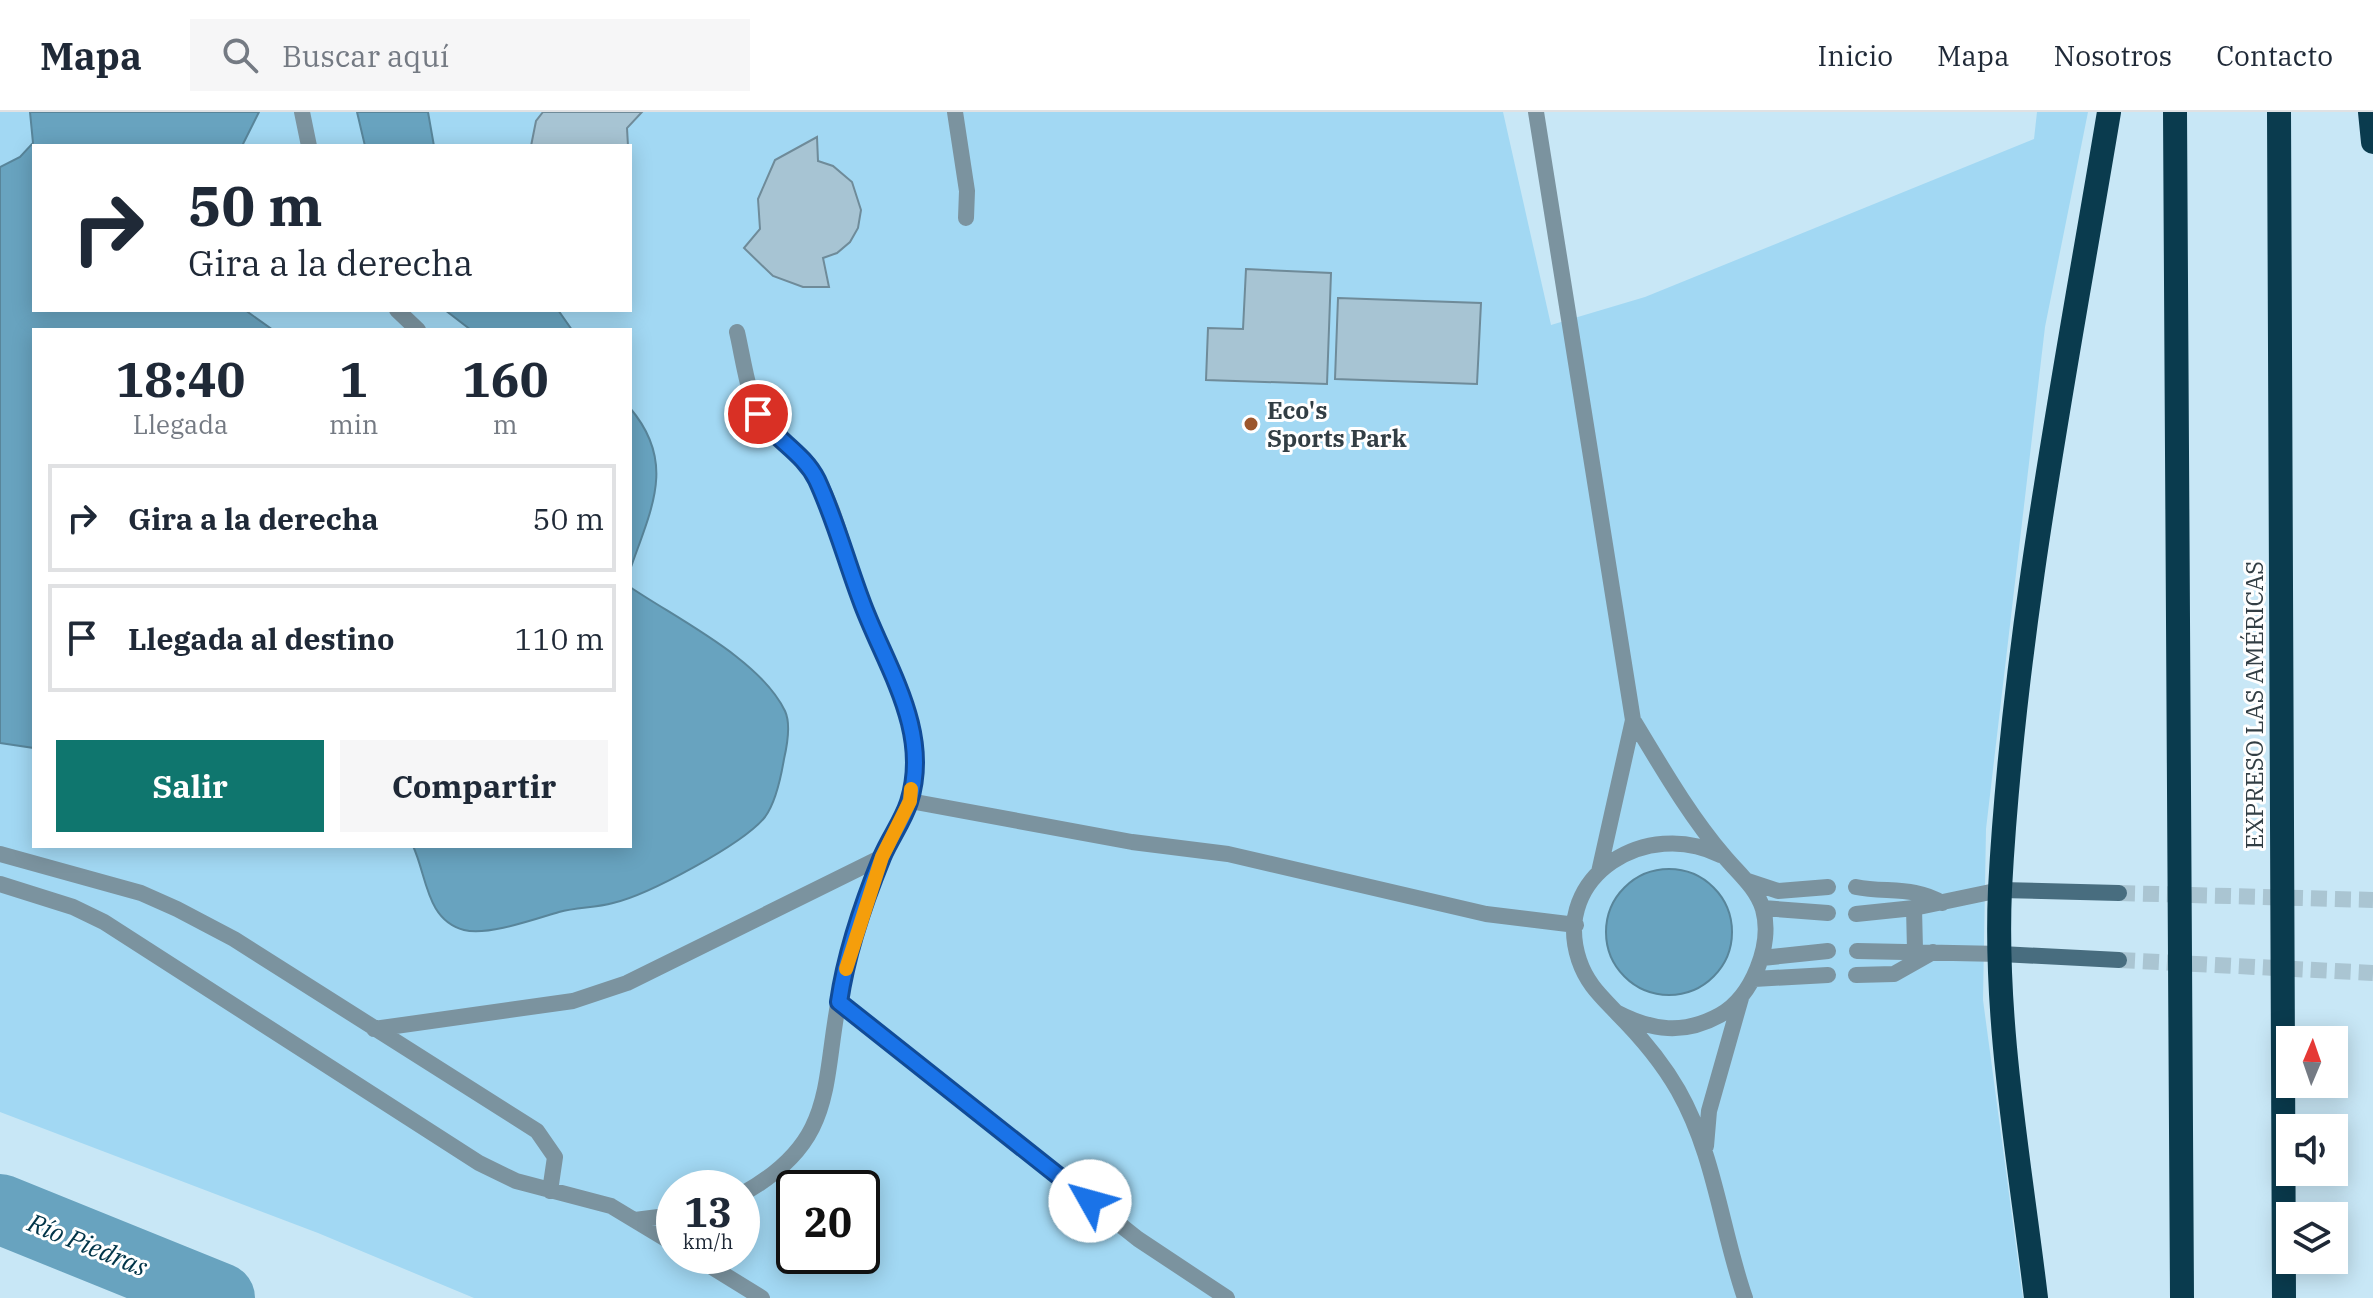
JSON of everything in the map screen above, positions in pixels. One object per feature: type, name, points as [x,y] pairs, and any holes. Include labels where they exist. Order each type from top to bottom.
[{"type":"highway","points":[[2036,1298],[2000,996],[2000,890],[2024,618],[2109,112]]},
{"type":"highway","points":[[2175,112],[2181,718],[2182,1298]]},
{"type":"highway","name":"EXPRESO LAS AMÉRICAS","points":[[2279,112],[2284,1298]]},
{"type":"highway","points":[[2370,112],[2373,142]]},
{"type":"street","points":[[2000,890],[2119,893]]},
{"type":"street","points":[[2001,954],[2119,960]]},
{"type":"lane","points":[[302,112],[309,144]]},
{"type":"lane","points":[[955,112],[967,191],[966,218]]},
{"type":"lane","points":[[1536,112],[1633,720],[1665,774],[1725,857],[1748,881],[1763,908],[1762,958],[1754,979],[1741,998],[1724,1013],[1681,1029],[1659,1029],[1616,1012]]},
{"type":"lane","points":[[399,312],[416,328]]},
{"type":"lane","points":[[737,332],[758,414],[766,426],[809,465],[824,496],[877,644],[897,678],[911,732],[914,770],[910,801],[882,857],[854,941],[839,1002],[829,1081],[814,1129],[788,1160],[760,1184]]},
{"type":"lane","points":[[1599,872],[1633,720]]},
{"type":"lane","points":[[910,801],[1132,842],[1228,854],[1486,914],[1576,925]]},
{"type":"lane","points":[[1725,857],[1704,847],[1659,841],[1637,846],[1599,872],[1586,891],[1576,925],[1578,957],[1586,979],[1670,1079],[1706,1147],[1734,1267],[1745,1298]]},
{"type":"lane","points":[[0,854],[141,893],[234,939],[537,1131],[555,1157],[550,1191]]},
{"type":"lane","points":[[374,1029],[573,1001],[627,983],[882,857]]},
{"type":"lane","points":[[1748,881],[1778,891],[1828,887]]},
{"type":"lane","points":[[0,884],[73,907],[104,922],[439,1139],[516,1181],[589,1198],[656,1233]]},
{"type":"lane","points":[[1856,887],[1920,893],[1942,903]]},
{"type":"lane","points":[[1856,914],[1914,908],[2000,890]]},
{"type":"lane","points":[[1763,908],[1828,913]]},
{"type":"lane","points":[[1914,908],[1915,950]]},
{"type":"lane","points":[[1762,958],[1828,951]]},
{"type":"lane","points":[[1857,951],[2001,954]]},
{"type":"lane","points":[[1856,975],[1894,974],[1933,952]]},
{"type":"lane","points":[[1754,979],[1828,975]]},
{"type":"lane","points":[[1706,1147],[1709,1111],[1741,998]]},
{"type":"lane","points":[[839,1002],[1138,1239],[1227,1298]]},
{"type":"lane","points":[[635,1220],[656,1217]]},
{"type":"lane","points":[[723,1274],[762,1298]]},
{"type":"shaded area","points":[[0,112],[1503,112],[1551,325],[1645,297],[2034,139],[2037,112],[2088,112],[2045,327],[1986,829],[1983,1000],[2023,1298],[474,1298],[318,1233],[0,1112]]},
{"type":"shaded area","points":[[30,112],[259,112],[243,144],[33,143]]},
{"type":"shaded area","points":[[357,112],[428,112],[434,144],[365,144]]},
{"type":"shaded area","points":[[32,144],[32,312],[248,312],[270,328],[32,328],[32,748],[0,743],[0,167],[20,157]]},
{"type":"shaded area","points":[[448,312],[559,312],[571,328],[468,328]]},
{"type":"shaded area","points":[[632,411],[653,448],[656,467],[656,487],[632,564]]},
{"type":"shaded area","points":[[632,588],[737,657],[773,692],[787,716],[786,748],[778,789],[765,817],[716,854],[629,898],[606,905],[566,910],[512,926],[486,931],[464,930],[451,925],[435,907],[414,848],[632,848]]},
{"type":"shaded area","points":[[1669,869],[1693,874],[1713,888],[1727,908],[1732,932],[1727,956],[1713,976],[1693,990],[1669,995],[1645,990],[1625,976],[1611,956],[1606,932],[1611,908],[1625,888],[1645,874]]},
{"type":"building","points":[[543,112],[642,112],[627,128],[628,144],[531,144],[536,121]]},
{"type":"building","points":[[817,137],[818,161],[833,166],[852,182],[861,210],[858,228],[850,242],[837,253],[823,258],[829,287],[803,287],[773,276],[744,248],[760,229],[758,199],[775,160]]},
{"type":"building","points":[[1246,269],[1331,273],[1327,384],[1206,380],[1208,328],[1243,329]]},
{"type":"building","points":[[1338,298],[1481,303],[1477,384],[1335,379]]},
{"type":"waterway","name":"Río Piedras","points":[[0,1209],[220,1298]]},
{"type":"tunnel","points":[[2119,893],[2373,900]]},
{"type":"tunnel","points":[[2119,960],[2373,973]]},
{"type":"slow traffic","points":[[846,969],[882,857],[910,801],[911,789]]},
{"type":"place","name":"Eco's Sports Park","points":[[1251,424]]},
{"type":"route","points":[[758,414],[766,426],[795,449],[817,480],[877,644],[897,678],[906,703],[911,732],[914,770],[910,801],[882,857],[854,941],[839,1002],[1090,1201]]}]
